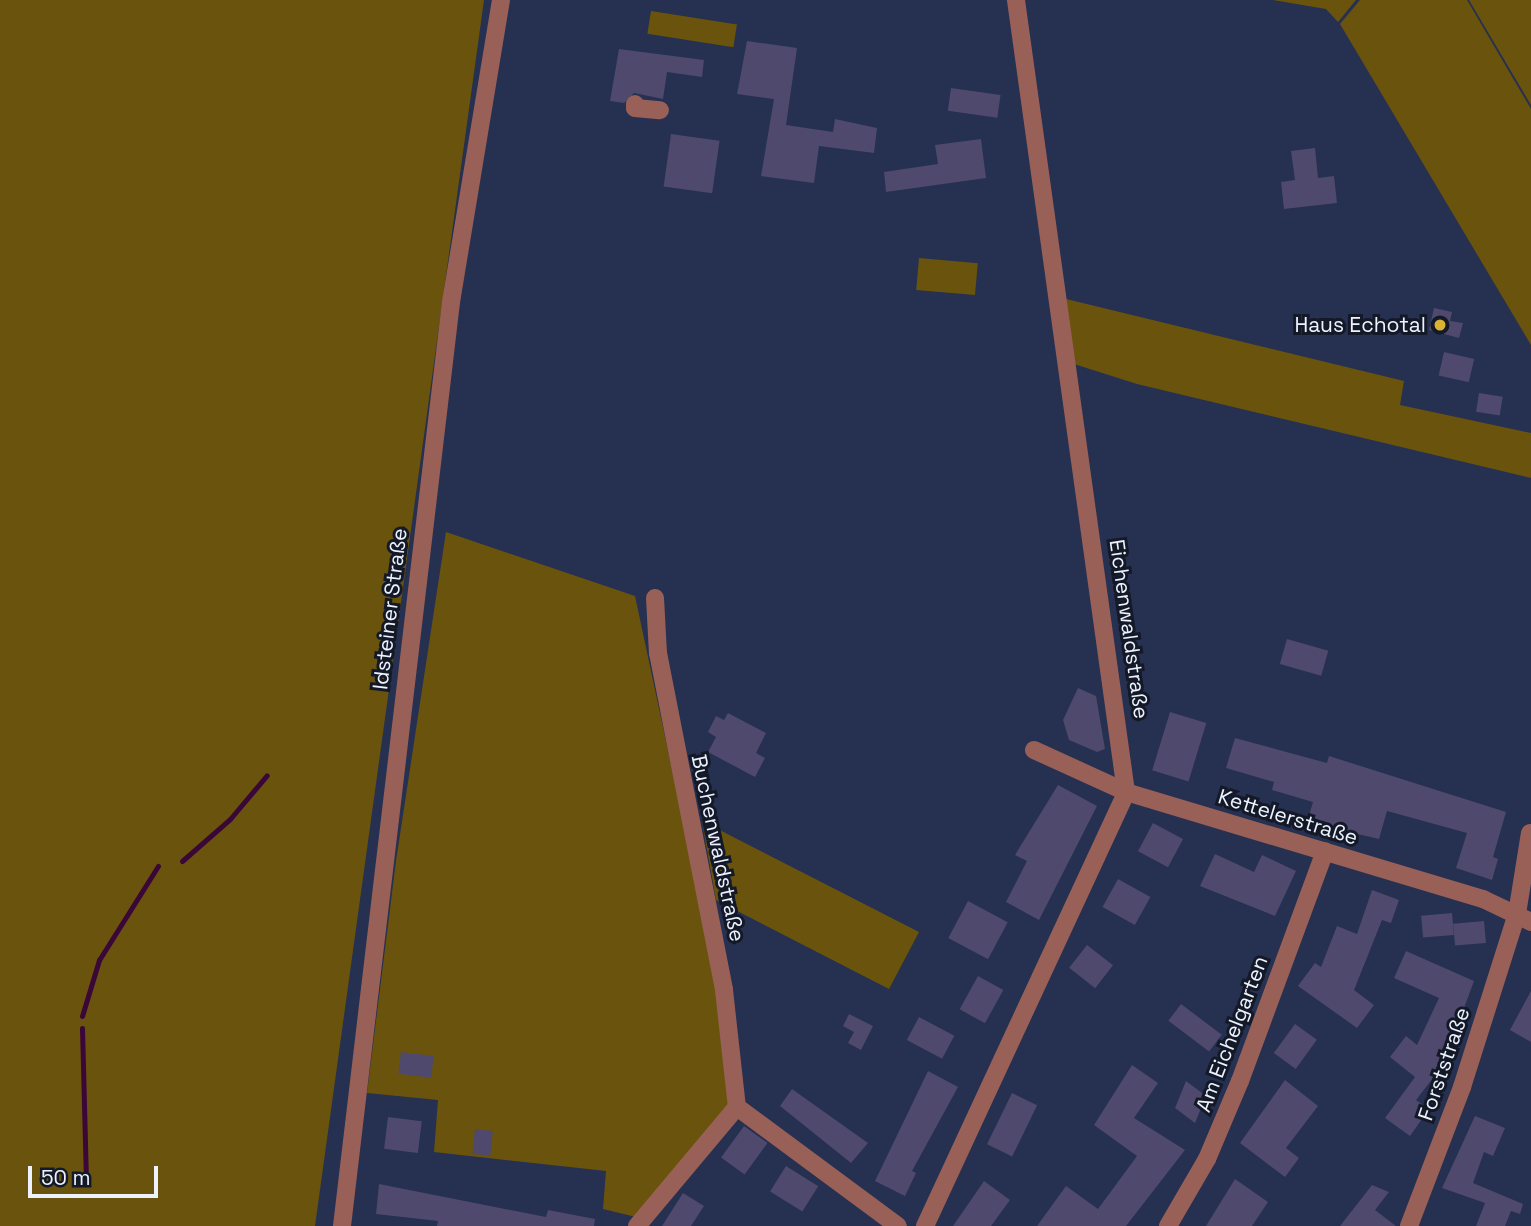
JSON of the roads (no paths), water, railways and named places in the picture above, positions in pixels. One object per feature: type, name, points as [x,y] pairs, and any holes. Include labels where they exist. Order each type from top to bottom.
[{"type":"street","name":"Idsteiner Straße","points":[[342,1226],[451,302],[501,0]]},
{"type":"street","name":"Eichenwaldstraße","points":[[925,1226],[1126,792],[1126,768],[1016,0]]},
{"type":"street","points":[[635,104],[635,108],[660,110]]},
{"type":"street","name":"Buchenwaldstraße","points":[[655,598],[665,692],[724,990],[737,1107]]},
{"type":"street","name":"Kettelerstraße","points":[[1034,750],[1126,792],[1325,851],[1524,918]]},
{"type":"street","name":"Forststraße","points":[[1409,1226],[1524,918],[1530,833]]},
{"type":"street","name":"Am Eichelgarten","points":[[1168,1226],[1207,1159],[1240,1081],[1325,851]]},
{"type":"street","points":[[637,1226],[737,1107],[898,1226]]},
{"type":"waterway","points":[[182,861],[230,819],[267,775]]},
{"type":"waterway","points":[[82,1016],[99,960],[158,866]]},
{"type":"waterway","points":[[82,1028],[86,1177]]},
{"type":"place","name":"Haus Echotal","points":[[1440,325]]}]
